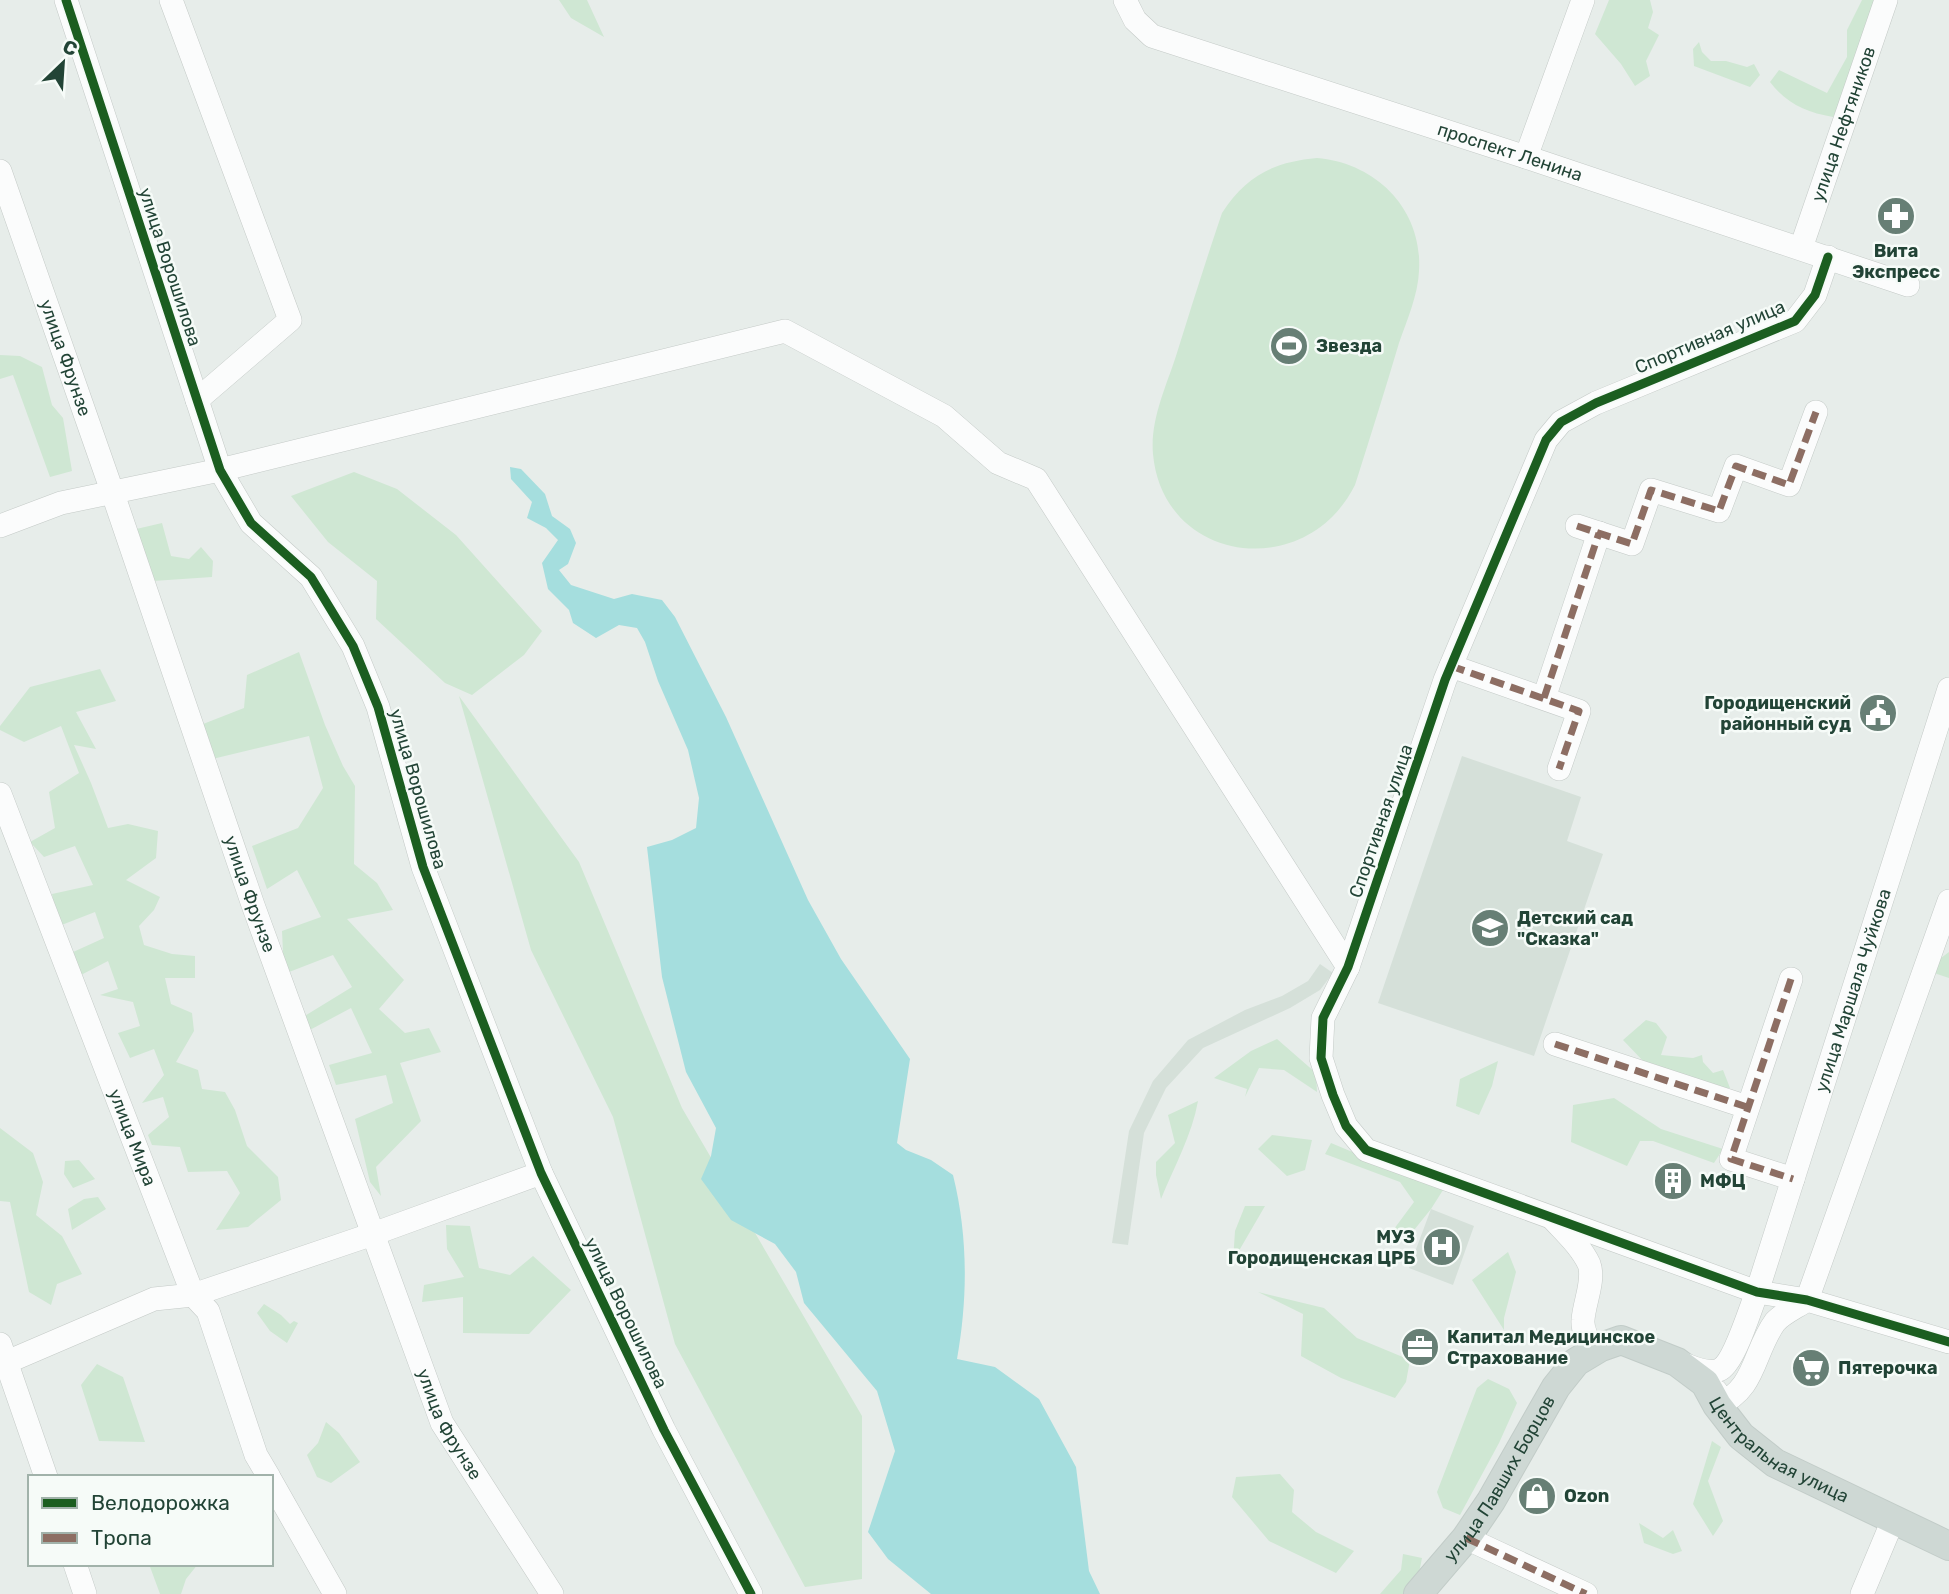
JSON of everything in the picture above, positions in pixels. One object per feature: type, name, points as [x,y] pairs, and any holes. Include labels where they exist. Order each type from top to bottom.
[{"type":"main road","name":"Центральная улица","points":[[1585,1357],[1620,1340],[1677,1362],[1705,1383],[1717,1405],[1741,1436],[1775,1463],[1949,1546]]},
{"type":"main road","name":"улица Павших Борцов","points":[[1418,1594],[1466,1538],[1491,1501],[1556,1387],[1585,1357]]},
{"type":"street","name":"улица Ворошилова","points":[[66,0],[220,470],[251,523],[311,577],[354,646],[378,707],[423,867],[541,1173],[664,1430],[751,1594]]},
{"type":"street","points":[[171,0],[290,320],[197,400]]},
{"type":"street","name":"проспект Ленина","points":[[1125,0],[1135,20],[1152,36],[1527,157],[1909,285]]},
{"type":"street","points":[[1527,157],[1583,0]]},
{"type":"street","name":"улица Нефтяников","points":[[1801,248],[1886,0]]},
{"type":"street","name":"улица Фрунзе","points":[[0,171],[248,892],[442,1423],[552,1594]]},
{"type":"street","name":"Спортивная улица","points":[[1828,257],[1815,295],[1796,321],[1596,403],[1561,422],[1546,440],[1451,666],[1348,967],[1323,1018],[1321,1058],[1346,1126],[1366,1150],[1756,1292],[1807,1300],[1949,1342]]},
{"type":"street","points":[[0,526],[61,503],[220,470],[785,331],[944,416],[998,463],[1036,479],[1348,967]]},
{"type":"street","points":[[1577,526],[1632,544],[1651,490],[1719,511],[1736,466],[1789,485],[1816,412]]},
{"type":"street","points":[[1544,698],[1599,533]]},
{"type":"street","points":[[1451,666],[1579,711],[1559,769]]},
{"type":"street","name":"улица Маршала Чуйкова","points":[[1718,1370],[1730,1361],[1756,1292],[1949,689]]},
{"type":"street","name":"улица Мира","points":[[0,794],[193,1295],[208,1311],[256,1455],[268,1475]]},
{"type":"street","points":[[1741,1436],[1738,1401],[1765,1337],[1777,1319],[1807,1300],[1949,901]]},
{"type":"street","points":[[1791,979],[1731,1159],[1793,1179]]},
{"type":"street","points":[[1555,1044],[1747,1107]]},
{"type":"street","points":[[45,1475],[4,1353],[154,1299],[193,1295],[541,1173]]},
{"type":"street","points":[[1551,1218],[1573,1240],[1590,1266],[1583,1322],[1585,1357]]},
{"type":"street","points":[[1677,1362],[1700,1370],[1718,1370],[1717,1405],[1731,1400],[1745,1385]]},
{"type":"street","name":"улица Мира","points":[[273,1484],[335,1594]]},
{"type":"street","points":[[1862,1594],[1893,1520]]},
{"type":"street","name":"улица Павших Борцов","points":[[1466,1538],[1586,1594]]},
{"type":"street","points":[[76,1566],[85,1594]]},
{"type":"shaded area","name":"Детский сад \"Сказка\"","points":[[1462,756],[1581,797],[1567,841],[1603,854],[1534,1056],[1378,1003]]},
{"type":"shaded area","points":[[1320,964],[1333,973],[1320,990],[1290,1008],[1203,1048],[1166,1088],[1144,1133],[1128,1245],[1112,1243],[1129,1131],[1153,1081],[1188,1040],[1245,1010],[1282,996],[1308,981]]},
{"type":"shaded area","name":"МУЗ Городищенская ЦРБ","points":[[1431,1209],[1474,1226],[1453,1285],[1409,1268]]},
{"type":"green space","points":[[559,0],[587,0],[604,37],[571,18]]},
{"type":"green space","points":[[1609,0],[1650,0],[1653,12],[1648,28],[1659,35],[1646,61],[1650,76],[1635,86],[1621,64],[1595,34]]},
{"type":"green space","points":[[1862,0],[1878,0],[1843,100],[1833,117],[1806,110],[1783,96],[1770,82],[1779,70],[1827,93],[1847,57],[1847,30]]},
{"type":"green space","points":[[1699,42],[1702,52],[1711,61],[1726,61],[1747,67],[1754,64],[1760,75],[1750,87],[1694,66],[1693,49]]},
{"type":"green space","name":"Звезда","points":[[1317,158],[1358,169],[1392,193],[1413,228],[1418,249],[1417,289],[1355,485],[1333,516],[1304,537],[1272,547],[1239,548],[1208,538],[1182,519],[1163,491],[1153,454],[1156,416],[1222,213],[1241,189],[1262,173],[1287,163]]},
{"type":"green space","points":[[0,355],[20,356],[42,367],[52,405],[63,418],[72,471],[50,477],[13,375],[0,379]]},
{"type":"green space","points":[[354,472],[397,489],[456,535],[542,631],[524,655],[472,695],[445,683],[376,619],[377,581],[328,542],[291,496]]},
{"type":"green space","points":[[162,523],[171,556],[189,559],[201,547],[213,561],[212,577],[153,581],[132,530]]},
{"type":"green space","points":[[299,652],[325,725],[355,786],[354,864],[377,883],[393,910],[347,919],[404,980],[379,1009],[405,1033],[429,1028],[441,1052],[400,1063],[421,1121],[376,1167],[381,1196],[370,1182],[355,1119],[393,1103],[386,1075],[336,1085],[329,1065],[372,1053],[351,1008],[306,1032],[303,1017],[352,987],[333,955],[284,974],[282,931],[321,917],[297,870],[267,889],[252,846],[298,828],[323,788],[309,736],[204,761],[198,726],[244,708],[247,675]]},
{"type":"green space","points":[[100,669],[116,701],[76,712],[96,749],[74,745],[108,828],[128,824],[158,831],[156,858],[126,880],[160,897],[154,910],[139,926],[144,945],[172,954],[195,956],[195,978],[165,978],[171,1004],[192,1013],[194,1031],[176,1062],[198,1070],[202,1089],[225,1092],[235,1110],[247,1146],[278,1177],[281,1200],[248,1227],[216,1230],[240,1193],[227,1171],[188,1172],[180,1147],[152,1145],[148,1135],[169,1117],[163,1097],[142,1103],[164,1075],[154,1049],[130,1058],[118,1033],[140,1026],[133,1002],[100,995],[118,989],[108,961],[79,976],[71,953],[104,938],[95,912],[59,926],[52,894],[93,885],[75,846],[44,857],[30,842],[55,828],[49,792],[79,773],[61,726],[24,742],[0,730],[0,726],[30,687]]},
{"type":"green space","points":[[459,696],[579,862],[682,1108],[862,1416],[862,1579],[805,1587],[675,1344],[613,1117],[531,950]]},
{"type":"green space","points":[[1949,952],[1949,978],[1925,970]]},
{"type":"green space","points":[[1646,1020],[1656,1023],[1667,1037],[1661,1055],[1693,1058],[1702,1055],[1703,1062],[1713,1073],[1723,1070],[1730,1088],[1716,1088],[1645,1063],[1623,1040]]},
{"type":"green space","points":[[1277,1039],[1316,1073],[1317,1092],[1284,1070],[1259,1068],[1245,1097],[1247,1089],[1214,1078],[1251,1051]]},
{"type":"green space","points":[[1498,1061],[1492,1086],[1479,1115],[1456,1106],[1460,1079]]},
{"type":"green space","points":[[1614,1098],[1661,1129],[1723,1149],[1714,1163],[1653,1141],[1640,1141],[1627,1166],[1571,1142],[1573,1105]]},
{"type":"green space","points":[[1198,1101],[1187,1139],[1161,1199],[1156,1162],[1175,1143],[1168,1115]]},
{"type":"green space","points":[[0,1128],[33,1153],[43,1182],[36,1215],[62,1236],[82,1274],[57,1284],[51,1305],[29,1292],[10,1202],[0,1201]]},
{"type":"green space","points":[[1272,1135],[1312,1140],[1305,1170],[1287,1176],[1258,1149]]},
{"type":"green space","points":[[1331,1143],[1443,1190],[1406,1240],[1394,1229],[1414,1202],[1400,1182],[1325,1154]]},
{"type":"green space","points":[[79,1160],[95,1179],[73,1188],[64,1174],[65,1161]]},
{"type":"green space","points":[[98,1197],[106,1209],[72,1230],[68,1209],[84,1199]]},
{"type":"green space","points":[[1245,1206],[1265,1206],[1233,1261],[1235,1231]]},
{"type":"green space","points":[[446,1225],[470,1226],[479,1268],[510,1275],[533,1256],[571,1290],[529,1334],[463,1333],[463,1297],[422,1302],[424,1285],[464,1277],[447,1249]]},
{"type":"green space","points":[[1508,1252],[1516,1272],[1504,1318],[1504,1330],[1472,1280]]},
{"type":"green space","points":[[1258,1292],[1324,1308],[1357,1338],[1410,1360],[1406,1382],[1395,1398],[1341,1378],[1301,1356],[1303,1314]]},
{"type":"green space","points":[[264,1304],[290,1324],[294,1321],[298,1323],[287,1343],[270,1331],[257,1313]]},
{"type":"green space","points":[[97,1364],[123,1377],[145,1442],[99,1441],[81,1385]]},
{"type":"green space","points":[[1488,1379],[1509,1389],[1517,1403],[1499,1443],[1460,1515],[1443,1508],[1437,1492],[1477,1388]]},
{"type":"green space","points":[[326,1422],[339,1433],[360,1462],[331,1483],[317,1477],[307,1455],[318,1443]]},
{"type":"green space","points":[[1712,1441],[1721,1447],[1708,1481],[1723,1521],[1713,1536],[1693,1504]]},
{"type":"green space","points":[[1280,1474],[1294,1490],[1292,1512],[1316,1532],[1354,1551],[1336,1573],[1269,1541],[1232,1497],[1236,1477]]},
{"type":"green space","points":[[1639,1523],[1663,1538],[1673,1530],[1682,1551],[1673,1554],[1644,1543]]},
{"type":"green space","points":[[1403,1554],[1422,1558],[1417,1583],[1405,1594],[1380,1594],[1401,1570]]},
{"type":"green space","points":[[150,1566],[196,1566],[186,1579],[181,1594],[160,1594]]},
{"type":"water","points":[[510,467],[521,469],[545,494],[552,516],[570,529],[576,543],[568,564],[559,570],[571,585],[614,599],[632,594],[662,600],[675,617],[726,717],[808,900],[841,959],[910,1059],[897,1143],[906,1150],[931,1160],[953,1175],[958,1198],[964,1244],[965,1290],[957,1359],[995,1367],[1039,1399],[1076,1467],[1089,1571],[1100,1594],[931,1594],[888,1559],[868,1532],[895,1451],[877,1391],[804,1303],[796,1272],[775,1244],[731,1220],[701,1179],[711,1156],[716,1128],[686,1072],[662,977],[647,847],[672,840],[696,828],[699,798],[688,750],[637,628],[619,625],[596,638],[573,623],[569,610],[548,589],[542,563],[558,540],[546,528],[527,518],[532,502],[511,479]]},
{"type":"marked path","points":[[1577,526],[1632,544],[1651,490],[1719,511],[1736,466],[1789,485],[1816,412]]},
{"type":"marked path","points":[[1544,698],[1599,533]]},
{"type":"marked path","points":[[1451,666],[1579,711],[1559,769]]},
{"type":"marked path","points":[[1791,979],[1731,1159],[1793,1179]]},
{"type":"marked path","points":[[1555,1044],[1747,1107]]},
{"type":"marked path","points":[[1466,1538],[1586,1594]]},
{"type":"cycle path","points":[[66,0],[220,470],[251,523],[311,577],[353,646],[378,707],[423,867],[541,1173],[664,1430],[751,1594]]},
{"type":"cycle path","points":[[1828,257],[1815,295],[1795,321],[1596,403],[1561,422],[1546,440],[1445,680],[1348,967],[1323,1018],[1321,1058],[1346,1126],[1366,1150],[1757,1292],[1807,1300],[1949,1342]]},
{"type":"place","name":"Вита Экспресс","points":[[1896,216]]},
{"type":"place","name":"Звезда","points":[[1289,346]]},
{"type":"place","name":"Городищенский районный суд","points":[[1878,713]]},
{"type":"place","name":"Детский сад \"Сказка\"","points":[[1490,928]]},
{"type":"place","name":"МФЦ","points":[[1673,1181]]},
{"type":"place","name":"МУЗ Городищенская ЦРБ","points":[[1442,1247]]},
{"type":"place","name":"Капитал Медицинское Страхование","points":[[1420,1347]]},
{"type":"place","name":"Пятерочка","points":[[1811,1368]]},
{"type":"place","name":"Ozon","points":[[1537,1496]]}]
